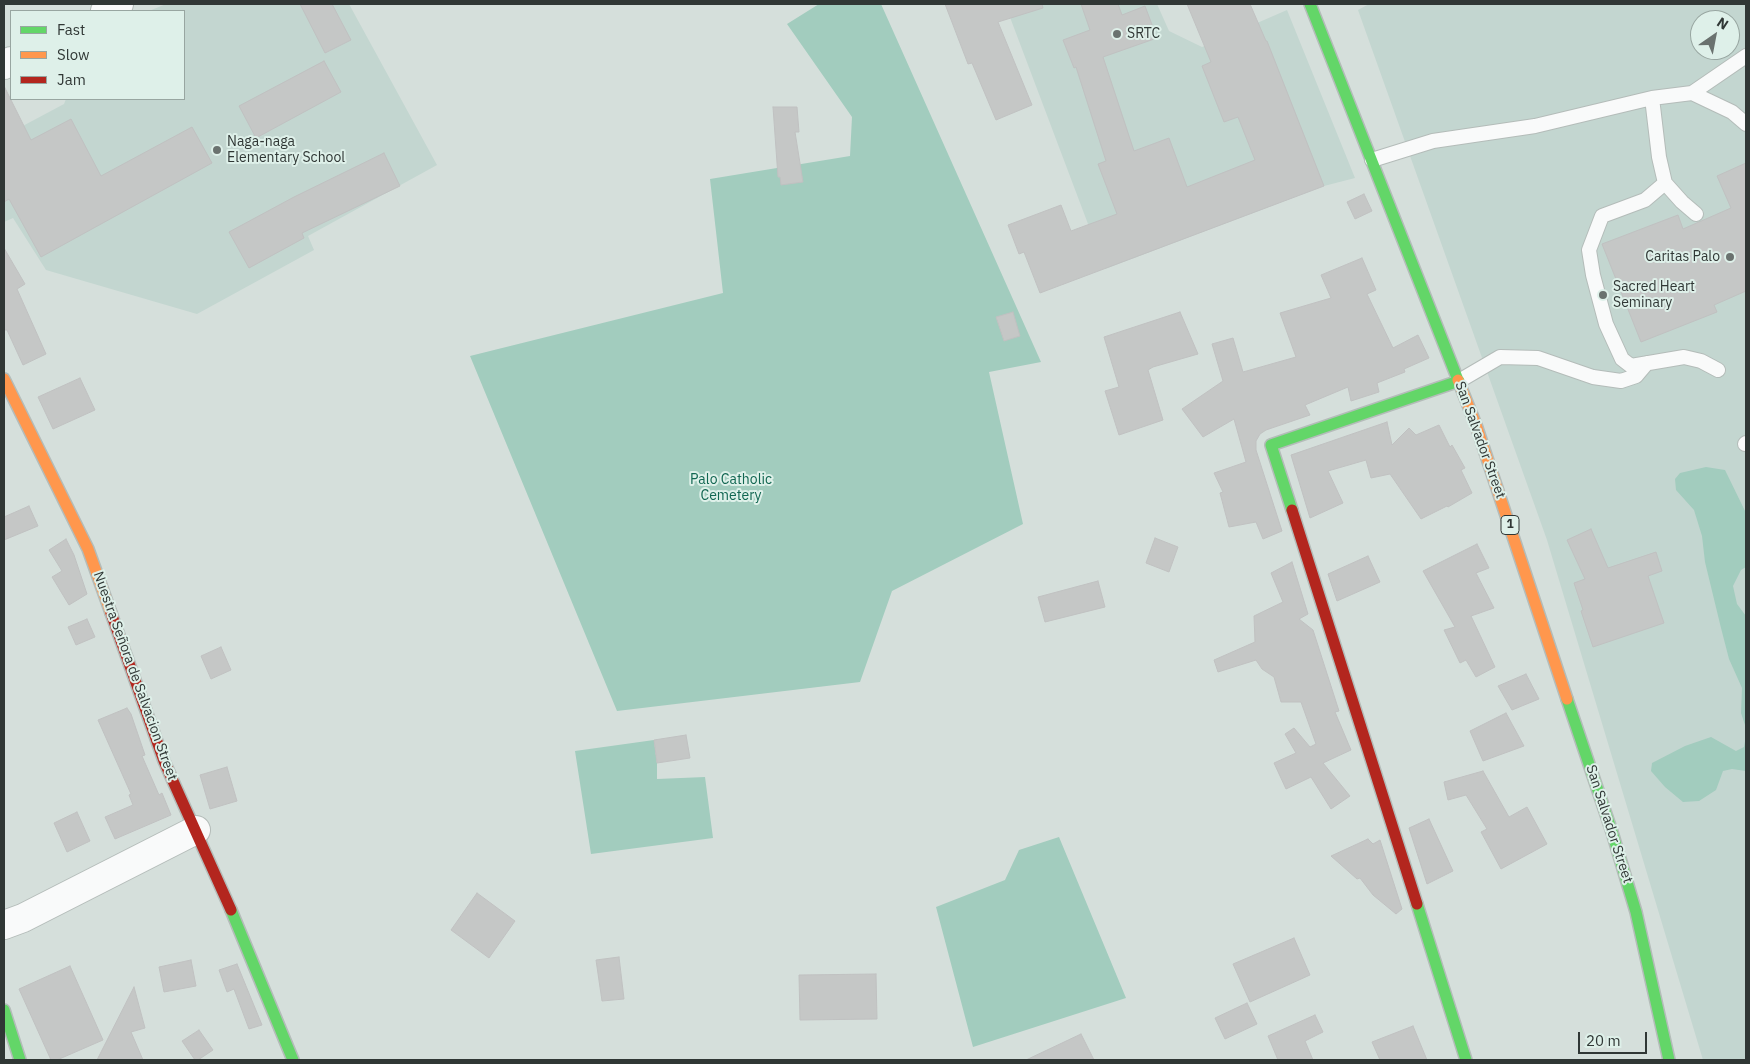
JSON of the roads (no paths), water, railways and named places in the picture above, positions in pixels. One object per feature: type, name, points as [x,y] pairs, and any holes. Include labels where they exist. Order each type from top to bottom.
[{"type":"main road","name":"San Salvador Street","points":[[1310,4],[1480,434],[1612,832],[1636,912],[1669,1060]]},
{"type":"main road","name":"Nuestra Señora de Salvacion Street","points":[[4,378],[88,549],[164,761],[244,938],[292,1060]]},
{"type":"main road","points":[[1459,381],[1271,445],[1466,1060]]},
{"type":"main road","points":[[4,1010],[20,1060]]},
{"type":"street","points":[[107,10],[119,4]]},
{"type":"street","points":[[4,925],[23,918],[196,830]]},
{"type":"lane","points":[[1372,160],[1433,141],[1535,126],[1652,98],[1692,93],[1746,56]]},
{"type":"lane","points":[[1692,93],[1732,112],[1746,124]]},
{"type":"lane","points":[[1652,98],[1659,157],[1665,183],[1696,214]]},
{"type":"lane","points":[[1665,183],[1645,200],[1602,216],[1589,250],[1593,275],[1606,324],[1622,359],[1631,366],[1684,357],[1718,370]]},
{"type":"lane","points":[[1459,381],[1500,357],[1538,358],[1593,377],[1621,381],[1636,376],[1647,363]]},
{"type":"place","name":"SRTC","points":[[1117,34]]},
{"type":"place","name":"Naga-naga Elementary School","points":[[217,150]]},
{"type":"place","name":"Caritas Palo","points":[[1730,257]]},
{"type":"place","name":"Sacred Heart Seminary","points":[[1603,295]]},
{"type":"park label","name":"Palo Catholic Cemetery","points":[[731,488]]}]
